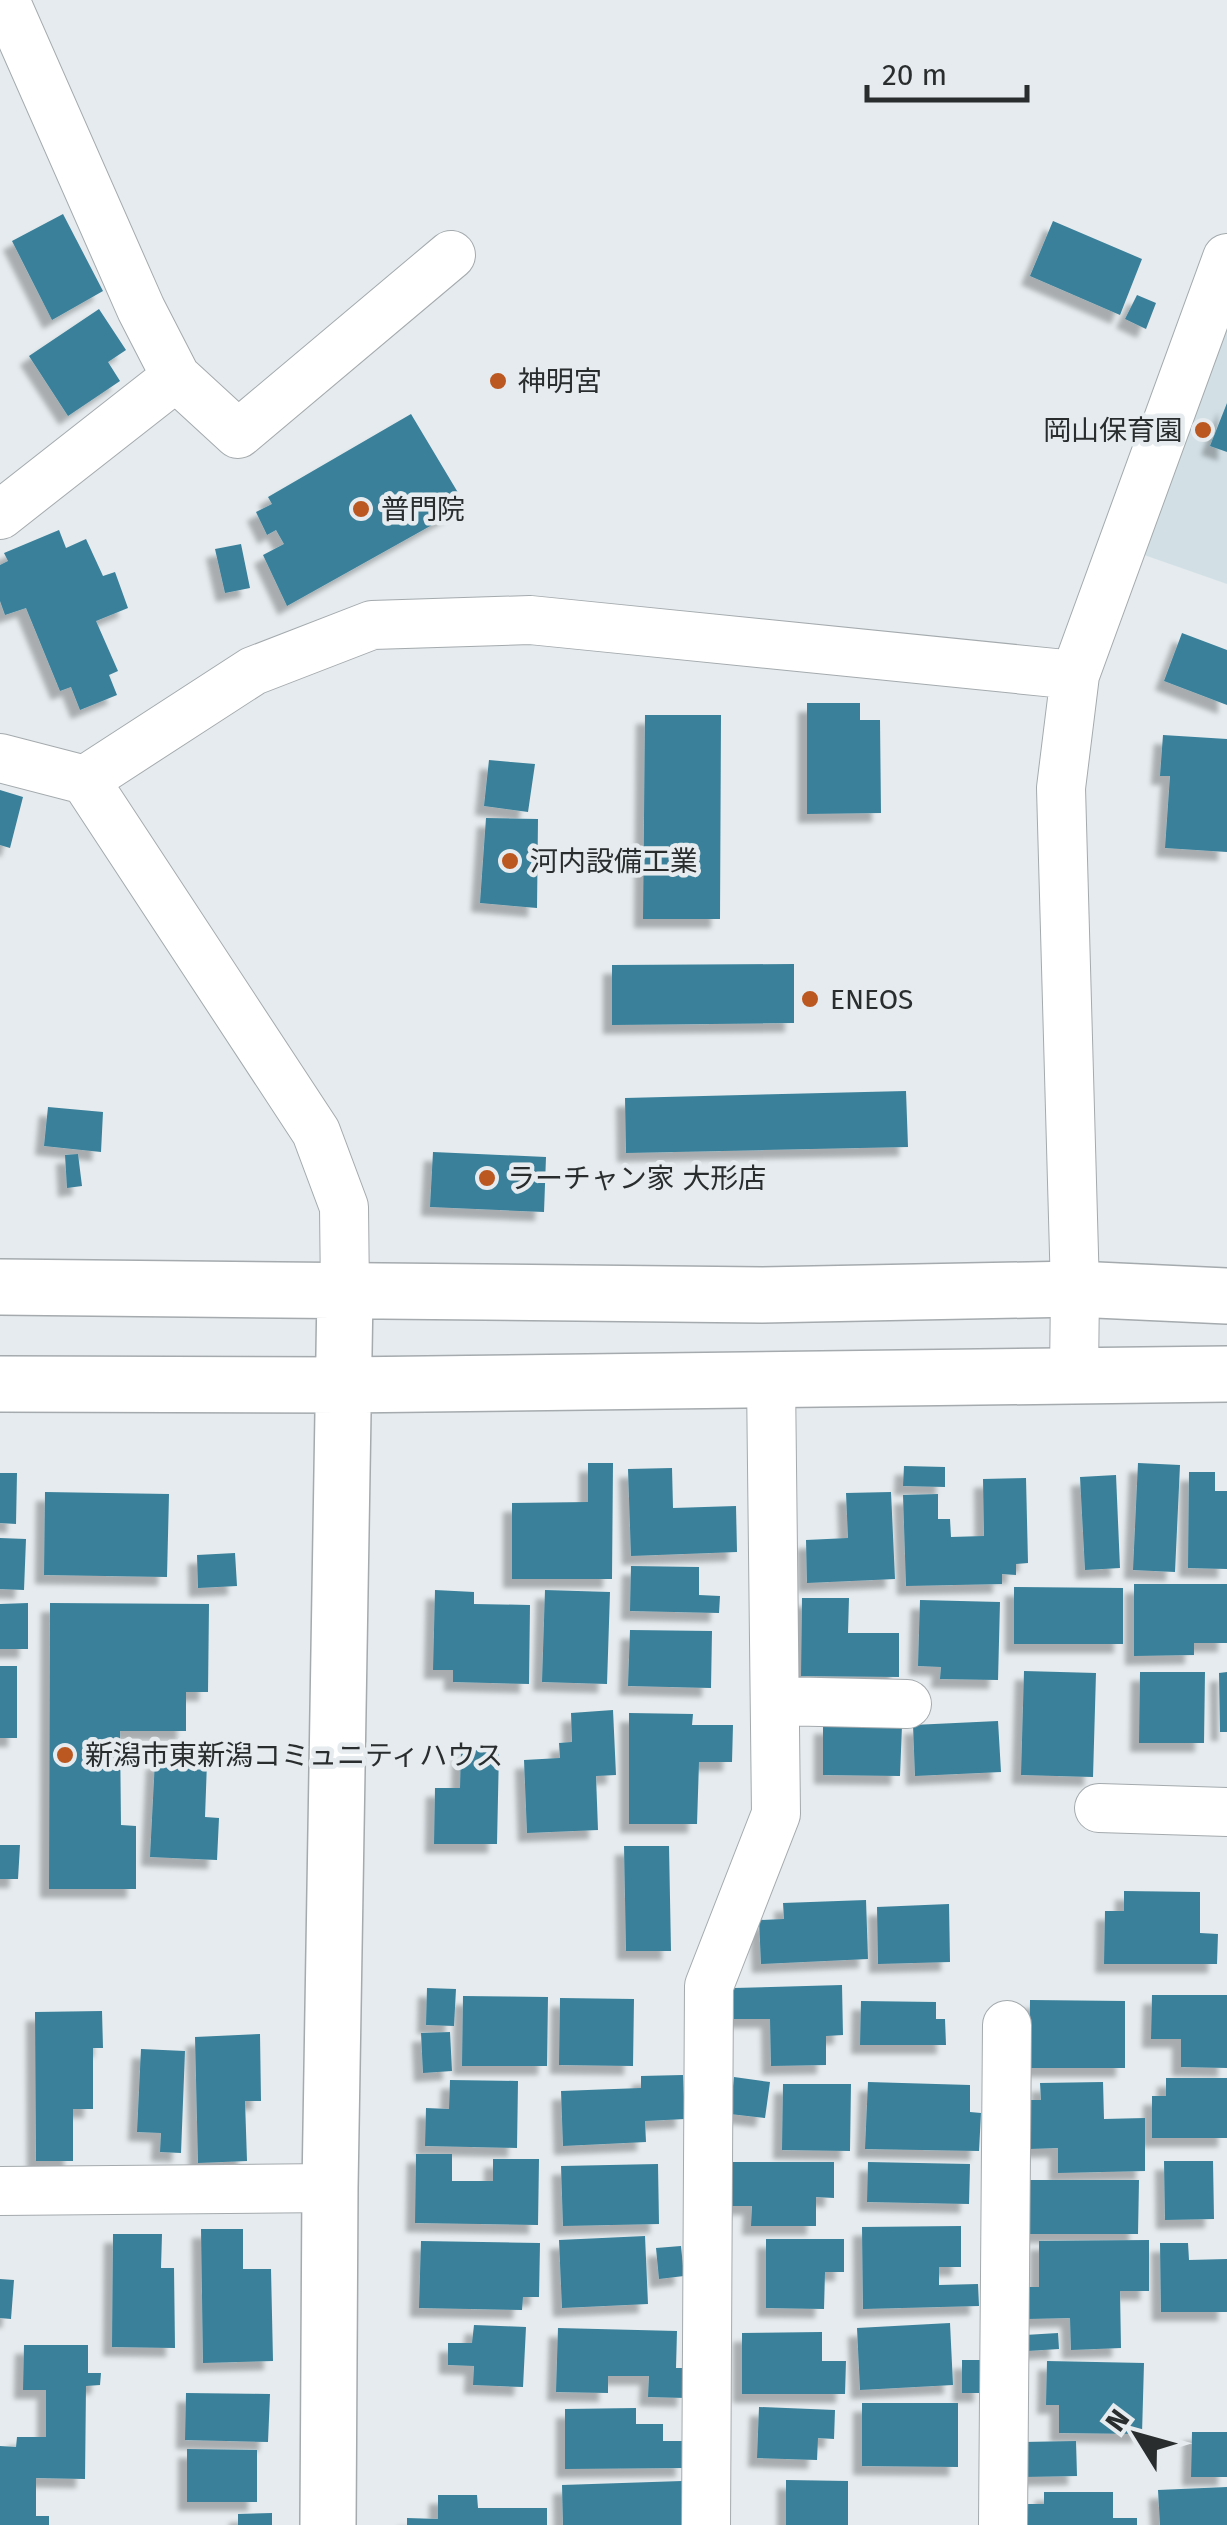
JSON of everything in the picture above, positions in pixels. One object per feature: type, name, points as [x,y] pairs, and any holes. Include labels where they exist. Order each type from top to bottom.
[{"type":"street","points":[[5,0],[19,82],[176,377],[238,434],[451,255]]},
{"type":"street","points":[[1074,1375],[1061,788],[1075,675],[1227,258]]},
{"type":"street","points":[[0,515],[176,377]]},
{"type":"street","points":[[85,780],[253,671],[372,624],[530,620],[1075,675]]},
{"type":"street","points":[[0,758],[85,780],[316,1132],[344,1207],[328,2525]]},
{"type":"street","points":[[0,1287],[762,1295],[1075,1289],[1227,1296]]},
{"type":"street","points":[[0,1384],[343,1385],[1227,1374]]},
{"type":"street","points":[[706,2525],[709,1986],[776,1814],[771,1378]]},
{"type":"street","points":[[776,1701],[907,1704]]},
{"type":"street","points":[[1099,1808],[1227,1812]]},
{"type":"street","points":[[1004,2525],[1007,2025]]},
{"type":"street","points":[[0,2191],[330,2188]]},
{"type":"shaded area","name":"岡山保育園","points":[[1227,309],[1227,584],[1130,550]]},
{"type":"building","points":[[63,214],[103,291],[52,320],[12,241]]},
{"type":"building","points":[[1053,221],[1142,259],[1120,315],[1030,276]]},
{"type":"building","points":[[1137,295],[1156,303],[1146,329],[1125,319]]},
{"type":"building","points":[[99,309],[126,350],[108,362],[120,381],[68,416],[29,356]]},
{"type":"building","points":[[1227,403],[1227,452],[1210,446]]},
{"type":"building","name":"普門院","points":[[411,414],[466,506],[287,606],[263,555],[284,544],[276,530],[267,535],[256,512],[272,504],[268,497]]},
{"type":"building","points":[[59,530],[66,548],[86,539],[103,576],[115,572],[128,608],[96,621],[118,671],[109,675],[117,695],[80,710],[71,687],[60,691],[26,608],[5,615],[0,601],[0,565],[8,561],[4,553]]},
{"type":"building","points":[[241,544],[250,588],[225,593],[215,549]]},
{"type":"building","points":[[1182,633],[1227,650],[1227,705],[1164,681]]},
{"type":"building","points":[[807,703],[860,703],[860,720],[880,720],[881,813],[807,814]]},
{"type":"building","points":[[645,715],[721,715],[720,919],[643,919]]},
{"type":"building","points":[[1163,735],[1227,739],[1227,852],[1165,848],[1170,776],[1160,776]]},
{"type":"building","points":[[489,760],[535,764],[528,812],[484,806]]},
{"type":"building","points":[[0,790],[23,797],[10,848],[0,845]]},
{"type":"building","name":"河内設備工業","points":[[486,818],[538,819],[537,908],[480,903]]},
{"type":"building","points":[[794,964],[794,1023],[612,1025],[612,965]]},
{"type":"building","points":[[906,1091],[908,1147],[626,1153],[625,1098]]},
{"type":"building","points":[[48,1107],[103,1112],[101,1152],[44,1146]]},
{"type":"building","points":[[433,1152],[546,1157],[544,1212],[430,1207]]},
{"type":"building","points":[[78,1154],[82,1186],[67,1188],[65,1155]]},
{"type":"building","points":[[588,1463],[613,1463],[612,1579],[512,1579],[512,1503],[588,1502]]},
{"type":"building","points":[[1138,1463],[1180,1465],[1175,1572],[1133,1570]]},
{"type":"building","points":[[904,1466],[945,1467],[945,1487],[903,1486]]},
{"type":"building","points":[[672,1468],[673,1508],[736,1506],[737,1552],[631,1556],[628,1469]]},
{"type":"building","points":[[1189,1472],[1215,1472],[1215,1491],[1227,1491],[1227,1569],[1188,1568]]},
{"type":"building","points":[[0,1473],[17,1473],[16,1524],[0,1523]]},
{"type":"building","points":[[1116,1475],[1120,1568],[1085,1570],[1080,1477]]},
{"type":"building","points":[[1026,1478],[1028,1563],[1016,1564],[1016,1575],[1002,1574],[1002,1584],[906,1586],[903,1495],[938,1494],[938,1519],[950,1519],[951,1537],[984,1536],[983,1479]]},
{"type":"building","points":[[45,1492],[169,1494],[167,1577],[44,1575]]},
{"type":"building","points":[[891,1492],[895,1579],[807,1583],[806,1540],[848,1538],[846,1493]]},
{"type":"building","points":[[0,1538],[26,1539],[24,1590],[0,1589]]},
{"type":"building","points":[[235,1553],[237,1586],[198,1588],[197,1555]]},
{"type":"building","points":[[631,1566],[699,1567],[699,1595],[720,1596],[719,1613],[630,1611]]},
{"type":"building","points":[[1134,1584],[1227,1584],[1227,1643],[1194,1643],[1194,1655],[1134,1656]]},
{"type":"building","points":[[1014,1587],[1123,1588],[1123,1644],[1014,1644]]},
{"type":"building","points":[[435,1590],[474,1592],[474,1604],[530,1605],[529,1684],[453,1682],[453,1670],[433,1670]]},
{"type":"building","points":[[545,1590],[610,1592],[607,1684],[542,1682]]},
{"type":"building","points":[[802,1598],[849,1598],[848,1633],[899,1633],[899,1677],[801,1676]]},
{"type":"building","points":[[920,1600],[1000,1602],[998,1680],[940,1679],[941,1667],[918,1666]]},
{"type":"building","points":[[28,1603],[28,1649],[0,1649],[0,1604]]},
{"type":"building","points":[[50,1603],[209,1604],[208,1692],[186,1692],[186,1731],[120,1731],[121,1825],[136,1826],[136,1889],[49,1889]]},
{"type":"building","points":[[630,1630],[712,1631],[711,1688],[628,1686]]},
{"type":"building","points":[[0,1666],[17,1666],[17,1738],[0,1738]]},
{"type":"building","points":[[1024,1671],[1096,1673],[1093,1777],[1021,1775]]},
{"type":"building","points":[[1140,1672],[1205,1672],[1204,1743],[1139,1743]]},
{"type":"building","points":[[1227,1672],[1227,1732],[1220,1732],[1219,1673]]},
{"type":"building","points":[[613,1710],[616,1775],[596,1776],[598,1830],[527,1833],[524,1760],[560,1758],[559,1743],[572,1742],[571,1713]]},
{"type":"building","points":[[629,1713],[693,1714],[692,1725],[733,1725],[732,1762],[699,1762],[697,1824],[629,1824]]},
{"type":"building","points":[[998,1721],[1001,1772],[915,1776],[913,1725]]},
{"type":"building","points":[[823,1725],[902,1726],[900,1776],[823,1775]]},
{"type":"building","points":[[461,1750],[499,1750],[497,1844],[434,1844],[435,1788],[460,1788]]},
{"type":"building","points":[[155,1760],[207,1762],[205,1817],[219,1818],[217,1860],[150,1857]]},
{"type":"building","points":[[0,1845],[20,1845],[18,1879],[0,1879]]},
{"type":"building","points":[[624,1846],[669,1846],[671,1951],[626,1951]]},
{"type":"building","points":[[1124,1891],[1200,1892],[1200,1933],[1218,1934],[1217,1964],[1104,1964],[1105,1911],[1124,1911]]},
{"type":"building","points":[[866,1900],[868,1959],[761,1964],[759,1920],[784,1919],[783,1903]]},
{"type":"building","points":[[949,1904],[950,1962],[878,1964],[877,1907]]},
{"type":"building","points":[[842,1985],[843,2035],[826,2036],[826,2065],[771,2066],[770,2019],[734,2019],[734,1988]]},
{"type":"building","points":[[427,1988],[456,1989],[454,2026],[426,2025]]},
{"type":"building","points":[[1152,1995],[1227,1995],[1227,2068],[1181,2067],[1181,2039],[1151,2039]]},
{"type":"building","points":[[463,1996],[548,1997],[547,2066],[462,2066]]},
{"type":"building","points":[[560,1998],[634,1999],[633,2066],[559,2065]]},
{"type":"building","points":[[1030,2000],[1125,2001],[1125,2068],[1029,2068]]},
{"type":"building","points":[[861,2001],[936,2002],[936,2019],[945,2019],[946,2045],[860,2045]]},
{"type":"building","points":[[102,2011],[103,2048],[93,2048],[93,2109],[73,2109],[73,2161],[36,2161],[35,2012]]},
{"type":"building","points":[[450,2032],[452,2071],[423,2073],[421,2033]]},
{"type":"building","points":[[260,2034],[261,2101],[245,2101],[247,2161],[198,2163],[195,2037]]},
{"type":"building","points":[[141,2049],[185,2051],[181,2153],[160,2152],[161,2133],[137,2132]]},
{"type":"building","points":[[683,2075],[685,2119],[645,2121],[646,2142],[563,2146],[561,2091],[641,2088],[641,2076]]},
{"type":"building","points":[[734,2077],[770,2082],[765,2118],[730,2114]]},
{"type":"building","points":[[1166,2078],[1227,2078],[1227,2138],[1152,2138],[1152,2096],[1166,2096]]},
{"type":"building","points":[[450,2080],[518,2081],[517,2148],[425,2146],[426,2108],[449,2109]]},
{"type":"building","points":[[868,2082],[970,2085],[970,2112],[981,2113],[979,2151],[865,2149]]},
{"type":"building","points":[[1103,2082],[1104,2119],[1145,2118],[1145,2171],[1058,2173],[1058,2148],[1029,2149],[1028,2100],[1041,2100],[1040,2083]]},
{"type":"building","points":[[783,2084],[851,2084],[850,2151],[782,2150]]},
{"type":"building","points":[[416,2154],[452,2154],[452,2181],[493,2181],[493,2159],[539,2159],[538,2225],[415,2223]]},
{"type":"building","points":[[1164,2161],[1213,2161],[1214,2219],[1165,2220]]},
{"type":"building","points":[[729,2162],[834,2162],[834,2198],[816,2197],[816,2226],[751,2226],[752,2206],[729,2206]]},
{"type":"building","points":[[868,2162],[970,2164],[969,2204],[867,2202]]},
{"type":"building","points":[[658,2164],[659,2224],[563,2226],[561,2166]]},
{"type":"building","points":[[1025,2180],[1139,2180],[1138,2234],[1024,2234]]},
{"type":"building","points":[[961,2226],[961,2267],[939,2267],[939,2285],[978,2284],[979,2306],[863,2309],[862,2227]]},
{"type":"building","points":[[201,2229],[243,2229],[243,2269],[271,2269],[273,2361],[203,2363]]},
{"type":"building","points":[[113,2234],[162,2234],[161,2268],[174,2268],[175,2348],[112,2347]]},
{"type":"building","points":[[645,2236],[648,2304],[562,2308],[559,2240]]},
{"type":"building","points":[[766,2239],[844,2239],[844,2272],[825,2272],[824,2309],[766,2308]]},
{"type":"building","points":[[1149,2240],[1149,2291],[1120,2291],[1121,2348],[1071,2350],[1070,2318],[1027,2319],[1027,2287],[1039,2287],[1039,2241]]},
{"type":"building","points":[[421,2241],[540,2243],[539,2297],[523,2297],[522,2310],[419,2308]]},
{"type":"building","points":[[1160,2243],[1188,2243],[1189,2260],[1227,2259],[1227,2312],[1161,2312]]},
{"type":"building","points":[[681,2246],[684,2276],[659,2279],[656,2248]]},
{"type":"building","points":[[0,2279],[14,2280],[11,2319],[0,2318]]},
{"type":"building","points":[[950,2323],[953,2385],[860,2390],[857,2328]]},
{"type":"building","points":[[474,2325],[526,2327],[523,2387],[473,2385],[474,2366],[448,2365],[448,2343],[472,2343]]},
{"type":"building","points":[[558,2328],[677,2331],[676,2368],[687,2368],[686,2398],[648,2397],[649,2376],[608,2376],[608,2393],[556,2392]]},
{"type":"building","points":[[822,2332],[822,2361],[846,2361],[845,2394],[742,2394],[742,2333]]},
{"type":"building","points":[[1058,2333],[1059,2349],[1027,2351],[1025,2335]]},
{"type":"building","points":[[24,2345],[88,2345],[88,2373],[101,2373],[100,2385],[86,2386],[85,2479],[36,2478],[36,2516],[49,2516],[49,2525],[0,2525],[0,2446],[16,2447],[17,2437],[46,2437],[46,2390],[23,2390]]},
{"type":"building","points":[[962,2360],[982,2360],[983,2393],[962,2393]]},
{"type":"building","points":[[1047,2361],[1144,2363],[1142,2434],[1059,2433],[1059,2405],[1046,2405]]},
{"type":"building","points":[[186,2393],[270,2394],[268,2442],[185,2440]]},
{"type":"building","points":[[862,2403],[958,2403],[958,2467],[862,2466]]},
{"type":"building","points":[[759,2407],[835,2410],[834,2439],[818,2438],[817,2460],[757,2458]]},
{"type":"building","points":[[636,2408],[636,2424],[663,2424],[663,2441],[684,2441],[685,2468],[565,2469],[565,2409]]},
{"type":"building","points":[[1192,2432],[1227,2432],[1227,2477],[1191,2477]]},
{"type":"building","points":[[1076,2441],[1077,2476],[1023,2477],[1022,2442]]},
{"type":"building","points":[[187,2449],[257,2450],[257,2502],[187,2502]]},
{"type":"building","points":[[786,2480],[848,2481],[848,2525],[786,2525]]},
{"type":"building","points":[[682,2481],[683,2525],[563,2525],[562,2485]]},
{"type":"building","points":[[1227,2487],[1227,2525],[1160,2525],[1158,2490]]},
{"type":"building","points":[[1044,2492],[1113,2492],[1113,2518],[1137,2518],[1137,2525],[1028,2525],[1028,2504],[1044,2504]]},
{"type":"building","points":[[438,2495],[477,2495],[478,2508],[547,2508],[547,2525],[407,2525],[407,2518],[438,2519]]},
{"type":"building","points":[[272,2513],[272,2525],[238,2525],[238,2514]]},
{"type":"place","name":"神明宮","points":[[498,381]]},
{"type":"place","name":"岡山保育園","points":[[1203,430]]},
{"type":"place","name":"普門院","points":[[361,509]]},
{"type":"place","name":"河内設備工業","points":[[510,861]]},
{"type":"place","name":"ENEOS","points":[[810,999]]},
{"type":"place","name":"ラーチャン家 大形店","points":[[487,1178]]},
{"type":"place","name":"新潟市東新潟コミュニティハウス","points":[[65,1755]]}]
